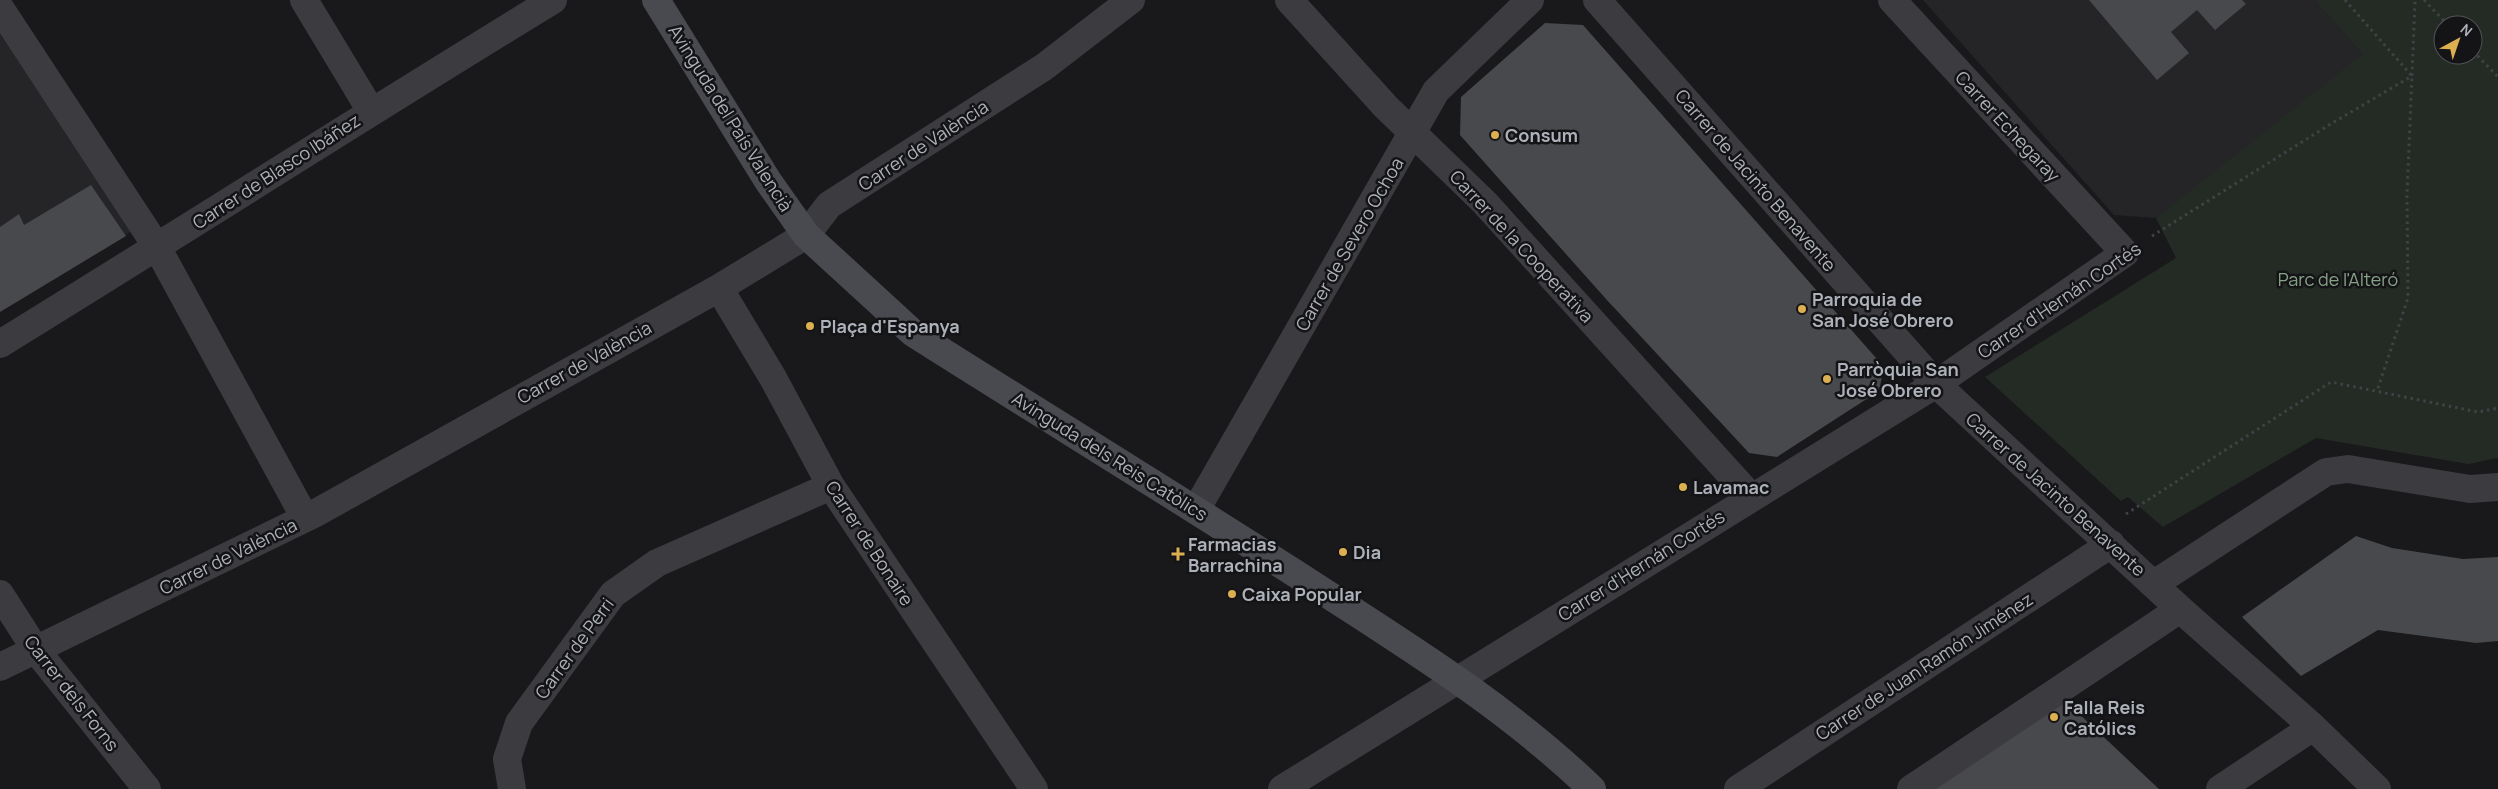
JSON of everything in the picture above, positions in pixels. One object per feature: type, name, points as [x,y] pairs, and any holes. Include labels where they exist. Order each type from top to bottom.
[{"type":"street","points":[[304,0],[371,111]]},
{"type":"street","name":"Carrer de Blasco Ibáñez","points":[[0,344],[371,111],[553,0]]},
{"type":"street","name":"Avinguda del País Valencià","points":[[656,0],[768,181],[806,235]]},
{"type":"street","name":"Carrer de València","points":[[0,667],[305,518],[720,288],[806,235],[829,205],[1044,67],[1131,0]]},
{"type":"street","name":"Carrer de la Cooperativa","points":[[1289,0],[1386,107],[1414,132],[1485,203],[1751,497]]},
{"type":"street","name":"Carrer de Severo Ochoa","points":[[1196,510],[1414,132],[1436,90],[1530,0]]},
{"type":"street","name":"Carrer de Jacinto Benavente","points":[[1597,0],[1936,384],[2180,609],[2313,727],[2377,789]]},
{"type":"street","name":"Carrer Echegaray","points":[[1892,0],[2125,253]]},
{"type":"street","points":[[0,8],[157,247],[305,518]]},
{"type":"street","name":"Avinguda dels Reis Catòlics","points":[[806,235],[913,333],[1196,510],[1458,680],[1553,752],[1592,789]]},
{"type":"street","name":"Carrer d'Hernán Cortés","points":[[1300,785],[1458,680],[1936,384],[2125,253]]},
{"type":"street","name":"Carrer de Bonaire","points":[[720,288],[831,486],[1032,789]]},
{"type":"street","points":[[2154,584],[2326,472],[2348,468],[2470,489],[2498,487]]},
{"type":"street","name":"Carrer de Perri","points":[[512,789],[507,759],[519,723],[613,594],[656,563],[831,486]]},
{"type":"street","name":"Carrer de Juan Ramón Jiménez","points":[[1738,789],[2110,544]]},
{"type":"street","name":"Carrer dels Forns","points":[[0,594],[36,650],[147,789]]},
{"type":"street","points":[[1911,789],[2180,609]]},
{"type":"street","points":[[2220,789],[2313,727]]},
{"type":"path","points":[[2345,0],[2412,76]]},
{"type":"path","points":[[2377,392],[2408,298],[2407,193],[2415,0]]},
{"type":"path","points":[[2424,0],[2438,15]]},
{"type":"path","points":[[2483,61],[2498,77]]},
{"type":"path","name":"Carrer d'Hernán Cortés","points":[[2125,253],[2412,76]]},
{"type":"path","points":[[2121,518],[2331,382],[2478,412],[2498,408]]},
{"type":"shaded area","points":[[1923,0],[2316,0],[2364,54],[2296,111],[2156,218],[2114,215]]},
{"type":"shaded area","points":[[0,34],[132,231],[0,312]]},
{"type":"green space","name":"Parc de l'Alteró","points":[[2315,0],[2498,0],[2498,458],[2468,464],[2316,438],[2163,527],[2128,497],[2121,501],[1985,377],[2176,258],[2156,218],[2363,54]]},
{"type":"building","points":[[2089,0],[2242,0],[2246,4],[2215,30],[2197,10],[2171,32],[2189,53],[2157,80]]},
{"type":"building","points":[[1545,23],[1583,25],[1884,367],[1879,391],[1777,457],[1749,453],[1606,299],[1460,135],[1461,97]]},
{"type":"building","points":[[91,185],[126,236],[0,312],[0,227],[19,214],[24,225]]},
{"type":"building","points":[[2356,536],[2392,548],[2463,559],[2498,557],[2498,641],[2476,643],[2378,630],[2301,676],[2242,617]]},
{"type":"building","points":[[2058,694],[2159,789],[1916,789]]},
{"type":"place","name":"Consum","points":[[1495,135]]},
{"type":"place","name":"Parroquia de San José Obrero","points":[[1802,309]]},
{"type":"place","name":"Plaça d'Espanya","points":[[810,326]]},
{"type":"place","name":"Parròquia San José Obrero","points":[[1827,379]]},
{"type":"place","name":"Lavamac","points":[[1683,487]]},
{"type":"place","name":"Dia","points":[[1343,552]]},
{"type":"place","name":"Farmacias Barrachina","points":[[1178,554]]},
{"type":"place","name":"Caixa Popular","points":[[1232,594]]},
{"type":"place","name":"Falla Reis Católics","points":[[2054,717]]}]
